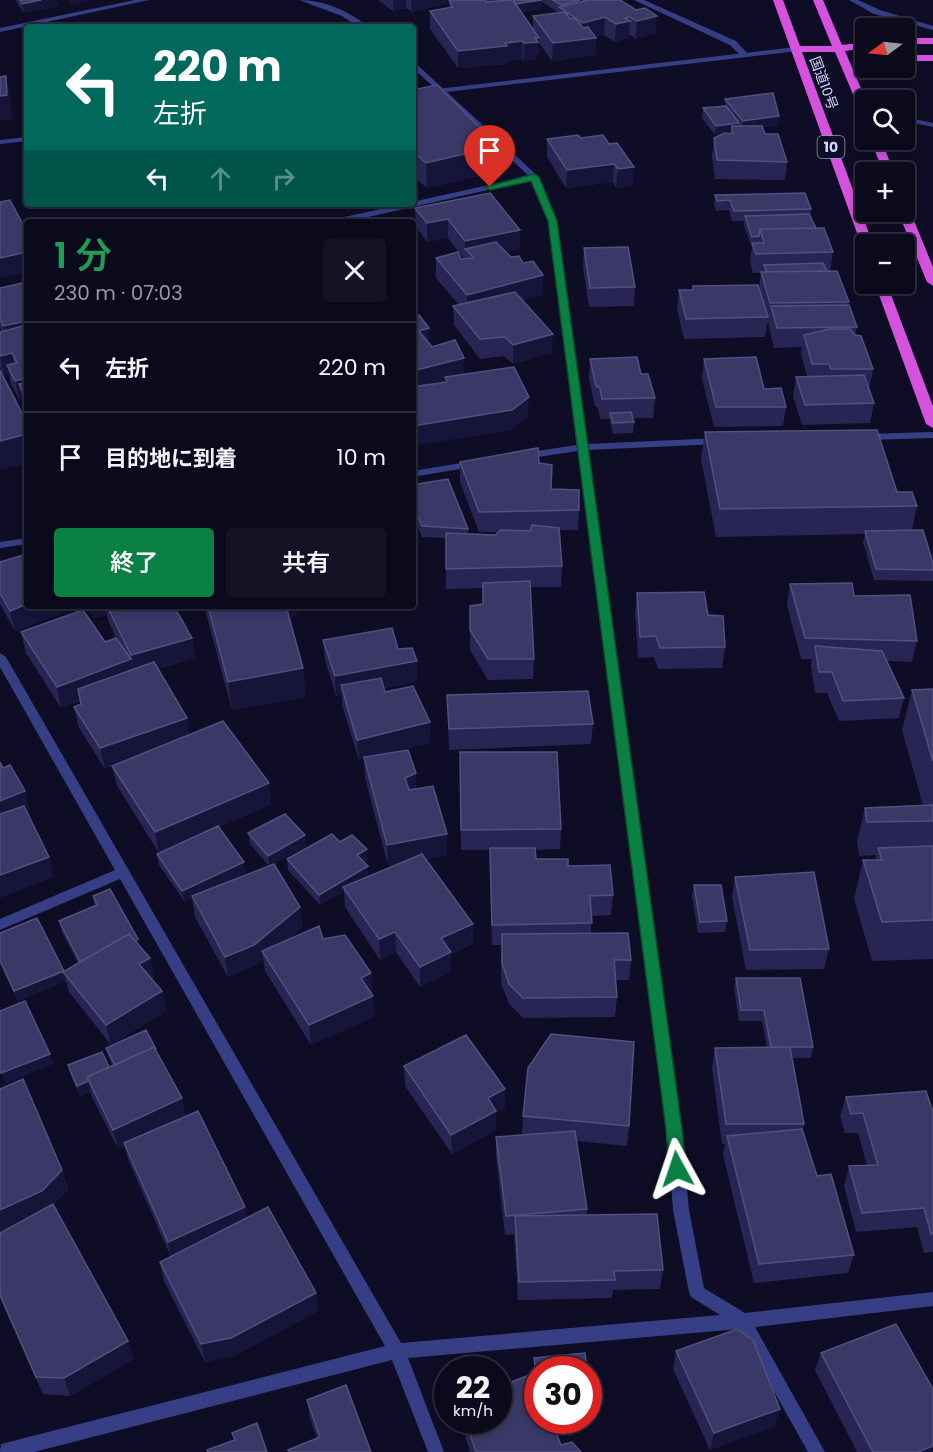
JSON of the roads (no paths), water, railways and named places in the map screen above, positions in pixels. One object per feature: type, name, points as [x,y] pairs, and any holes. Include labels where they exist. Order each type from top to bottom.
[{"type":"highway","name":"国道10号","points":[[778,0],[863,234]]},
{"type":"highway","name":"国道10号","points":[[818,0],[856,90]]},
{"type":"highway","points":[[915,41],[933,41]]},
{"type":"highway","points":[[795,49],[855,47]]},
{"type":"highway","points":[[838,49],[855,51]]},
{"type":"highway","points":[[915,58],[933,58]]},
{"type":"highway","points":[[908,222],[933,282]]},
{"type":"highway","points":[[885,294],[933,424]]},
{"type":"street","points":[[29,24],[145,0]]},
{"type":"street","points":[[303,0],[345,14],[360,24]]},
{"type":"street","points":[[638,0],[733,43],[745,56]]},
{"type":"street","points":[[853,0],[877,12],[933,28]]},
{"type":"street","points":[[0,30],[24,25]]},
{"type":"street","points":[[416,94],[795,49]]},
{"type":"street","points":[[416,66],[534,177],[552,221],[674,1129],[681,1210],[697,1292],[743,1321],[817,1452]]},
{"type":"street","points":[[915,121],[933,125]]},
{"type":"street","points":[[0,142],[24,139]]},
{"type":"street","points":[[416,204],[534,177]]},
{"type":"street","points":[[348,219],[401,207]]},
{"type":"street","points":[[853,437],[933,435]]},
{"type":"street","points":[[513,458],[584,447],[728,441]]},
{"type":"street","points":[[416,473],[491,462]]},
{"type":"street","points":[[0,546],[24,542]]},
{"type":"street","points":[[0,657],[397,1351],[436,1452]]},
{"type":"street","points":[[0,925],[123,872]]},
{"type":"street","points":[[1,1452],[397,1351],[743,1321],[933,1299]]}]
